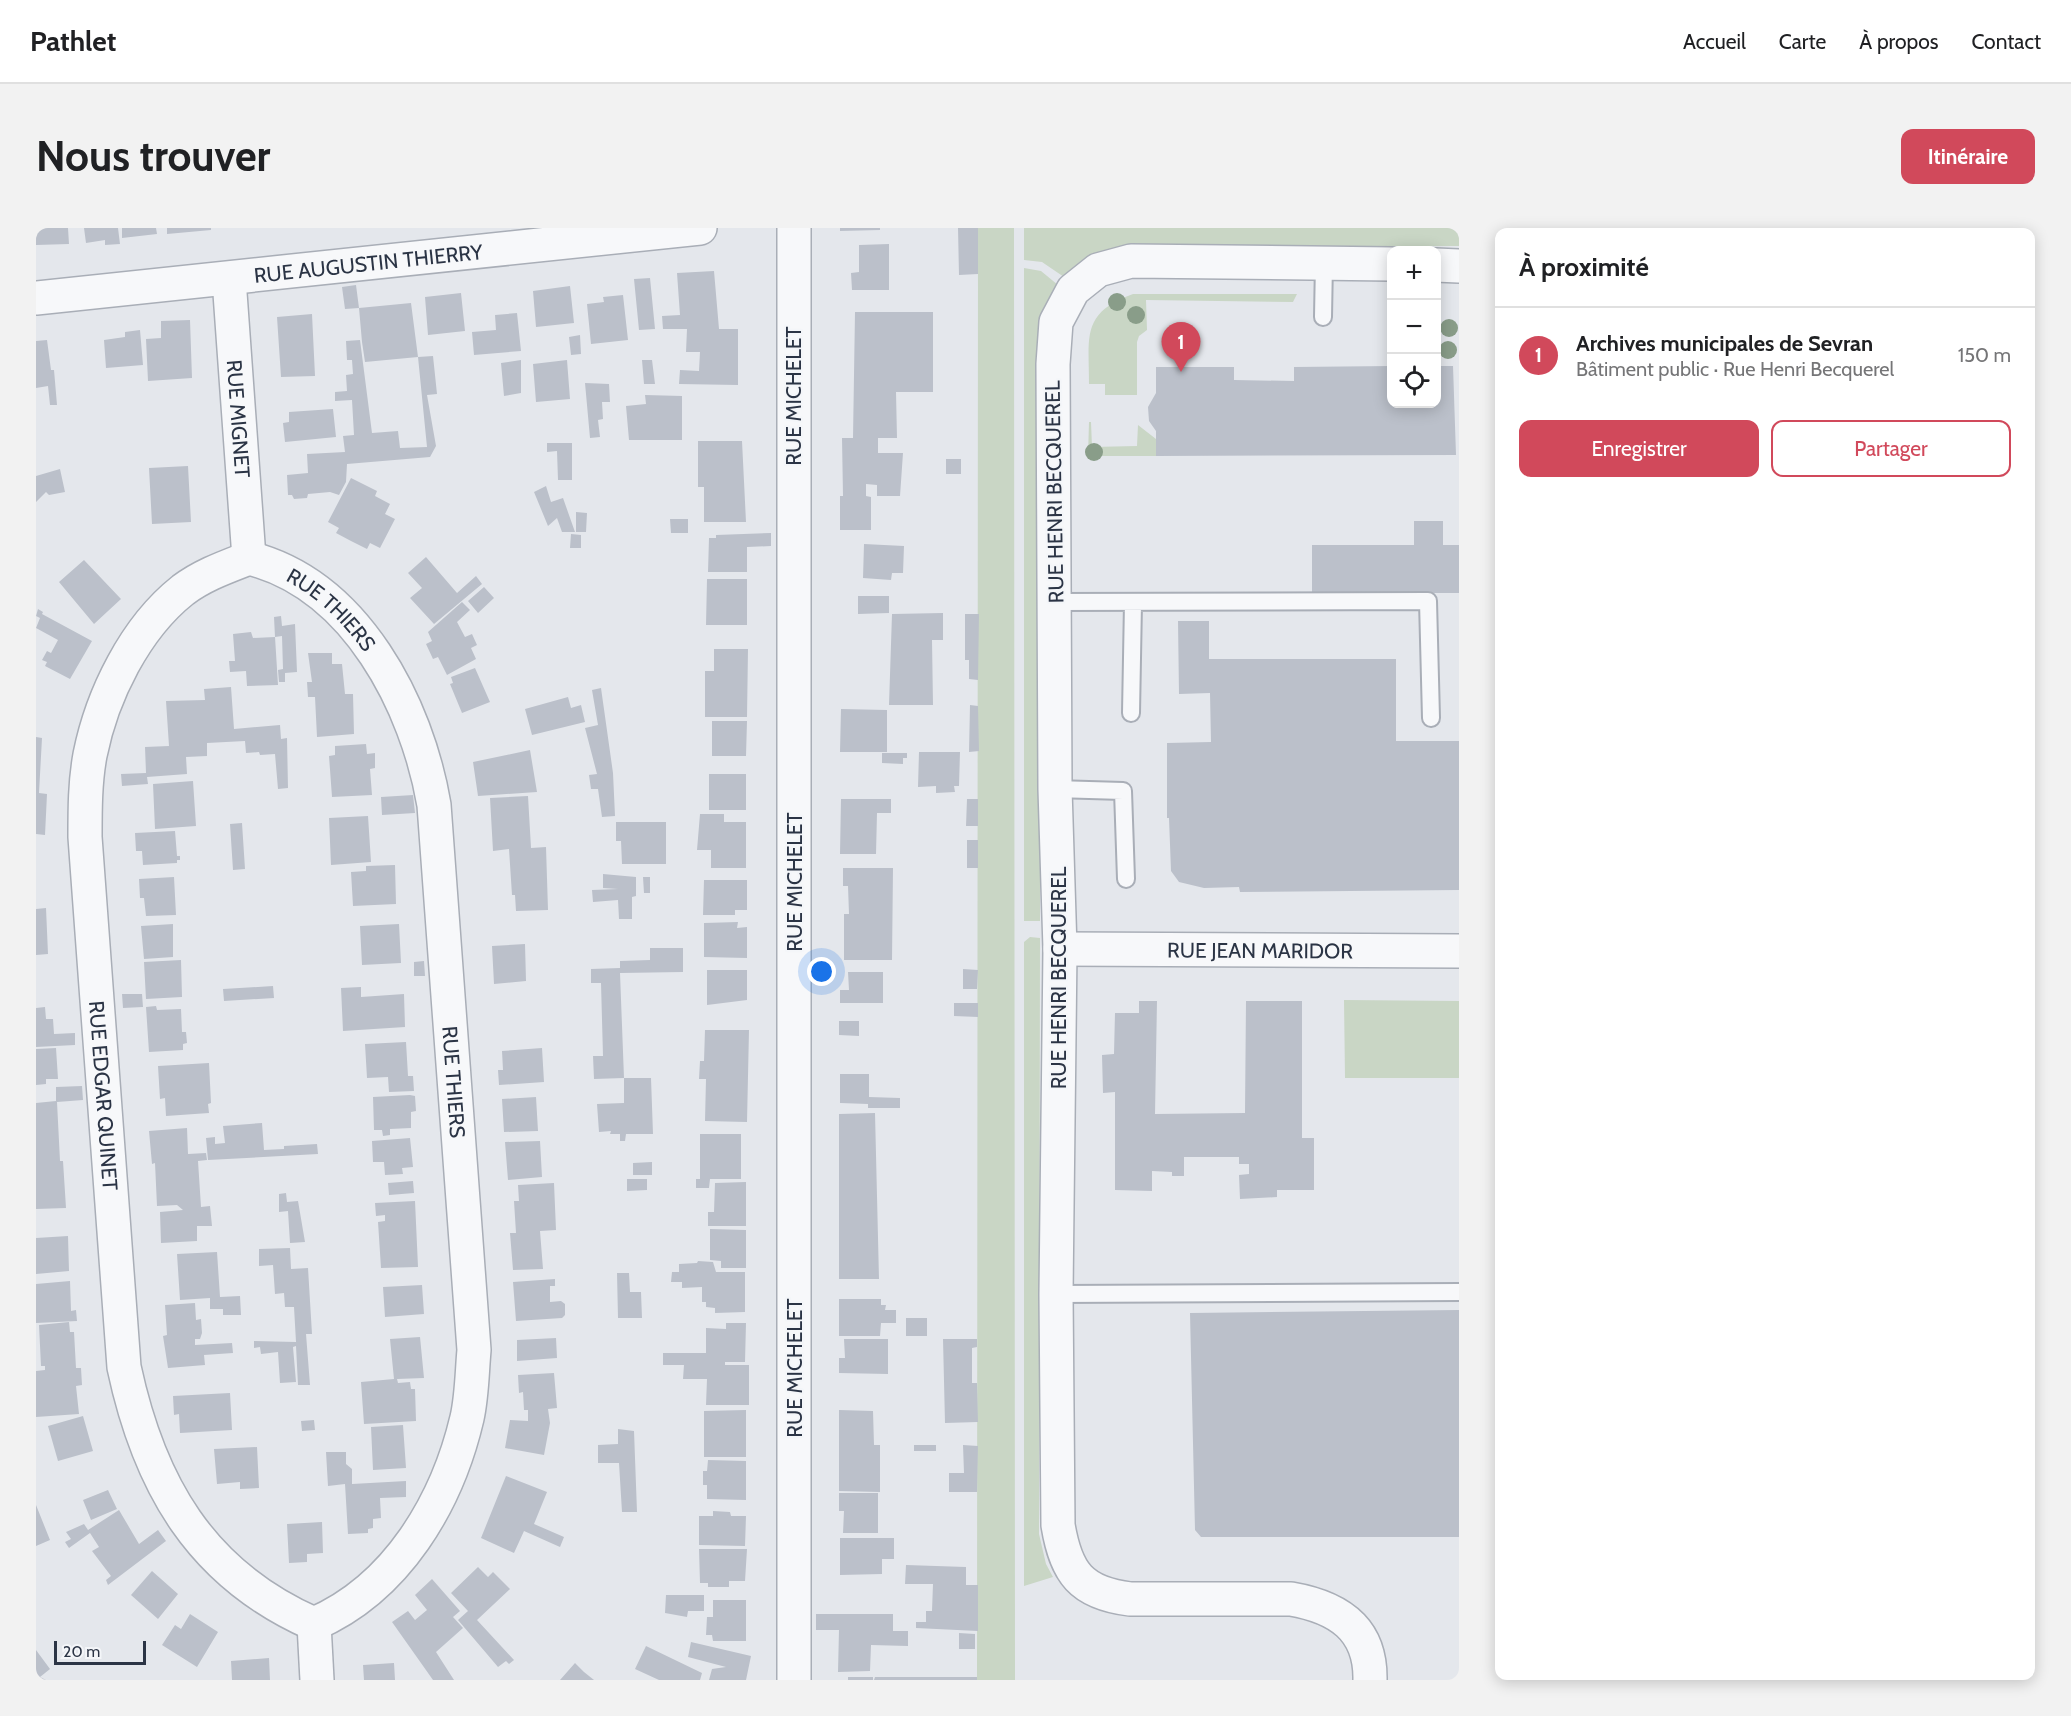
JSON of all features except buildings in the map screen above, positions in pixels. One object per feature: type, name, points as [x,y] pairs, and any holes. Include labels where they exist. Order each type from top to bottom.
[{"type":"street","name":"RUE AUGUSTIN THIERRY","points":[[36,298],[700,228]]},
{"type":"street","name":"RUE MICHELET","points":[[794,228],[794,1680]]},
{"type":"street","name":"RUE HENRI BECQUEREL","points":[[1370,1680],[1370,1665],[1364,1643],[1349,1623],[1333,1611],[1314,1603],[1291,1599],[1130,1599],[1110,1596],[1089,1588],[1071,1570],[1062,1548],[1058,1525],[1056,1294],[1060,949],[1055,789],[1053,364],[1056,322],[1073,290],[1098,270],[1131,261],[1387,264]]},
{"type":"street","points":[[1441,265],[1459,266]]},
{"type":"street","name":"RUE MIGNET","points":[[229,279],[249,558]]},
{"type":"street","name":"RUE THIERS","points":[[249,558],[272,564],[316,591],[362,638],[402,698],[427,766],[434,805],[474,1350],[468,1416],[458,1453],[430,1515],[414,1540],[383,1576],[350,1605],[314,1624]]},
{"type":"street","name":"RUE EDGAR QUINET","points":[[249,558],[212,573],[184,590],[153,622],[127,659],[106,704],[90,754],[85,837],[124,1367],[132,1404],[158,1476],[200,1539],[238,1579],[289,1613],[314,1624]]},
{"type":"street","name":"RUE JEAN MARIDOR","points":[[1060,949],[1459,951]]},
{"type":"street","points":[[314,1624],[317,1680]]},
{"type":"lane","points":[[1323,317],[1324,262]]},
{"type":"lane","points":[[1055,602],[1428,601],[1431,718]]},
{"type":"lane","points":[[1131,713],[1132,603]]},
{"type":"lane","points":[[1055,789],[1123,791],[1126,879]]},
{"type":"lane","points":[[1056,1294],[1127,1296],[1459,1292]]},
{"type":"green space","points":[[978,228],[1014,228],[1015,1680],[977,1680]]},
{"type":"green space","points":[[1024,228],[1459,228],[1459,246],[1125,247],[1090,257],[1064,277],[1042,262],[1024,260]]},
{"type":"green space","points":[[1024,268],[1041,271],[1058,285],[1041,327],[1040,921],[1024,921]]},
{"type":"green space","points":[[1133,294],[1297,294],[1293,302],[1146,300],[1147,330],[1139,336],[1137,342],[1137,395],[1105,395],[1105,384],[1089,384],[1089,339],[1092,328],[1096,318],[1104,309]]},
{"type":"green space","points":[[1089,422],[1091,422],[1092,447],[1137,446],[1138,425],[1156,439],[1156,456],[1088,456]]},
{"type":"green space","points":[[1030,937],[1040,938],[1039,1534],[1046,1564],[1053,1577],[1024,1586],[1024,942]]},
{"type":"green space","points":[[1344,1000],[1459,1001],[1459,1078],[1345,1078]]},
{"type":"place","name":"Archives municipales de Sevran","points":[[1181,372]]}]
